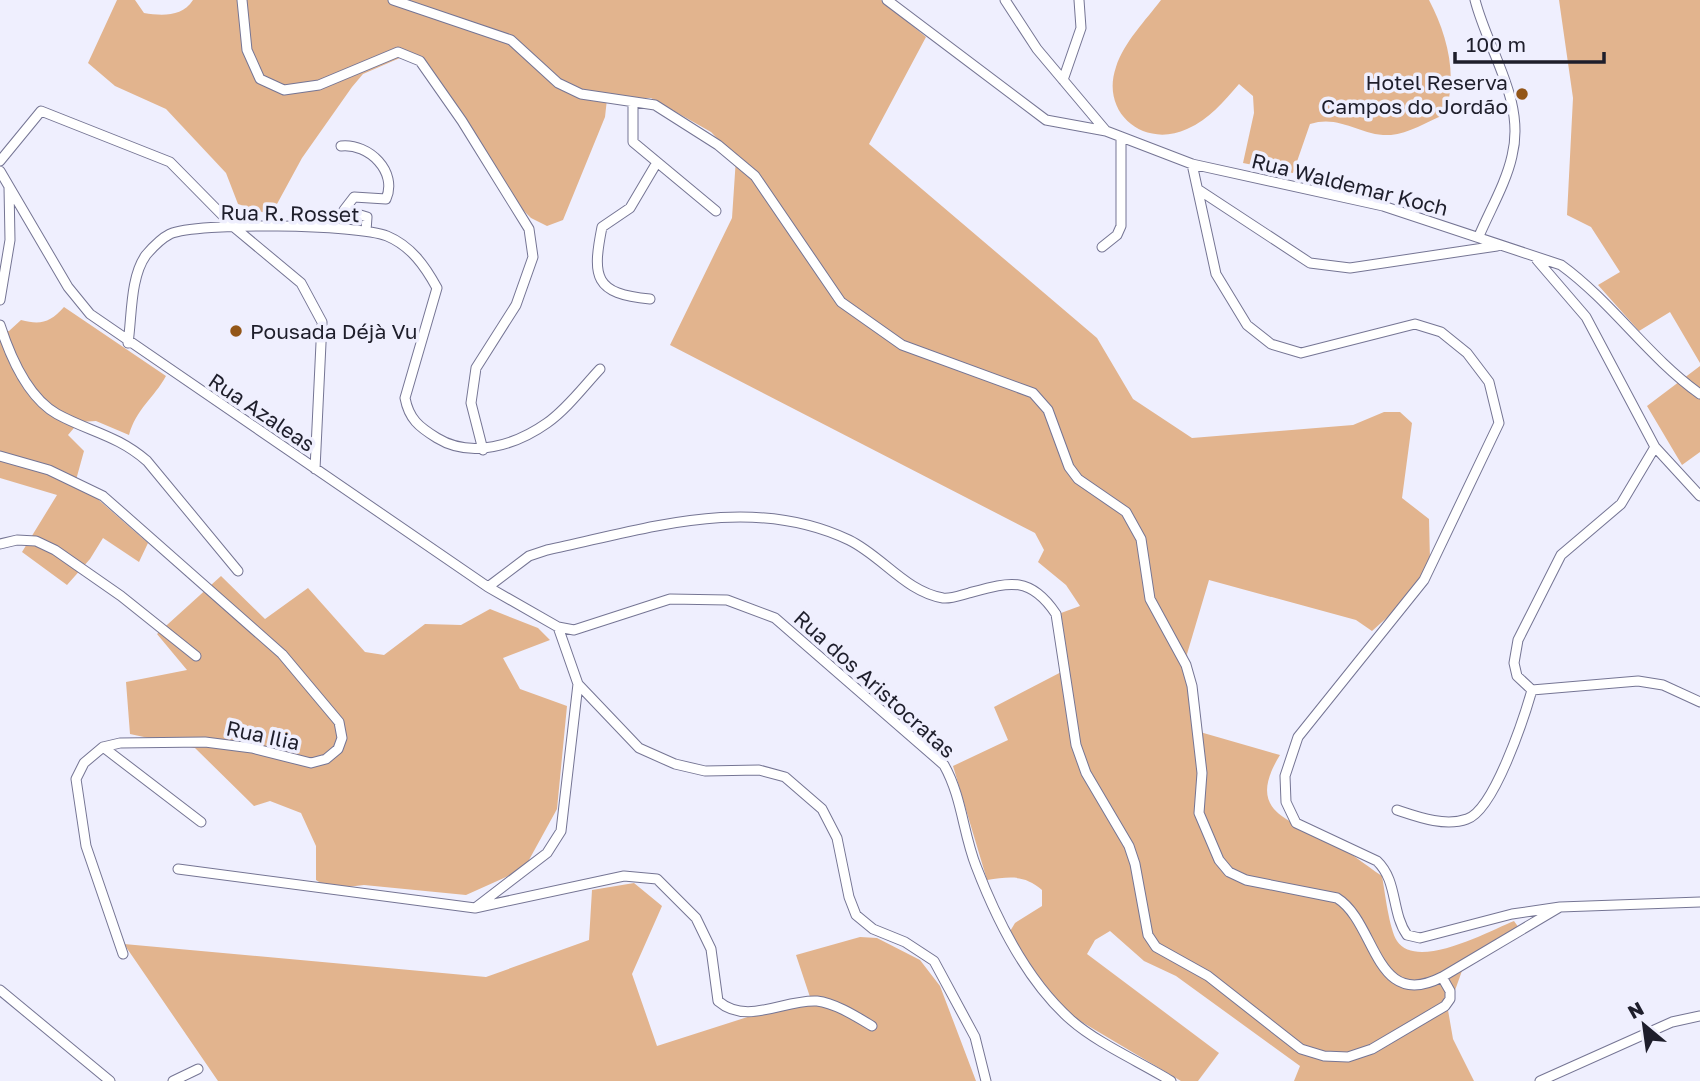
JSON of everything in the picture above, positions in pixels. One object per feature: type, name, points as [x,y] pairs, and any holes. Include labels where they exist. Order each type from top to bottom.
[{"type":"street","points":[[242,0],[247,50],[260,79],[284,90],[320,85],[398,52],[420,61],[463,121],[529,229],[533,257],[516,305],[476,368],[471,403],[483,450]]},
{"type":"street","points":[[393,0],[511,40],[558,83],[581,94],[655,105],[718,145],[755,176],[841,302],[902,345],[1033,393],[1048,410],[1069,467],[1078,479],[1126,512],[1141,539],[1150,599],[1186,665],[1192,686],[1202,773],[1199,813],[1219,860],[1229,872],[1246,880],[1337,898],[1349,906],[1358,918],[1379,963],[1389,976],[1408,984],[1421,984],[1443,977],[1560,907]]},
{"type":"street","name":"Rua Waldemar Koch","points":[[887,0],[1046,120],[1105,131],[1192,164],[1383,206],[1479,236],[1536,259],[1561,265],[1582,280],[1670,372],[1700,394]]},
{"type":"street","points":[[1005,0],[1037,49],[1105,131]]},
{"type":"street","points":[[1063,80],[1081,28],[1079,0]]},
{"type":"street","points":[[1475,0],[1510,92],[1515,132],[1512,156],[1479,236]]},
{"type":"street","points":[[633,102],[631,138],[656,164],[716,211]]},
{"type":"street","points":[[0,161],[41,111],[170,162],[235,228],[301,283],[322,321],[315,469]]},
{"type":"street","points":[[1102,247],[1117,235],[1121,226],[1121,137]]},
{"type":"street","points":[[341,146],[350,145],[374,157],[384,167],[390,180],[386,199],[354,197],[345,205],[344,209],[349,212],[367,217],[366,231]]},
{"type":"street","points":[[650,299],[623,296],[611,290],[598,276],[595,261],[603,227],[630,208],[656,164]]},
{"type":"street","points":[[1192,164],[1216,274],[1228,299],[1247,324],[1270,344],[1301,353],[1415,324],[1441,332],[1466,353],[1489,382],[1499,423],[1424,580],[1298,737],[1285,776],[1286,802],[1296,823],[1377,861],[1386,870],[1401,927],[1407,935],[1420,938],[1512,914],[1560,907],[1700,902]]},
{"type":"street","name":"Rua Azaleas","points":[[0,171],[78,301],[128,343],[488,587],[558,627]]},
{"type":"street","points":[[0,300],[10,240],[9,185]]},
{"type":"street","points":[[1199,190],[1310,263],[1350,268],[1499,245]]},
{"type":"street","name":"Rua R. Rosset","points":[[128,343],[139,268],[146,255],[169,235],[235,228],[366,231],[387,236],[421,259],[438,288],[405,398],[408,414],[418,427],[451,447],[483,450],[513,441],[548,423],[600,369]]},
{"type":"street","points":[[1536,259],[1586,317],[1655,447],[1700,496]]},
{"type":"street","points":[[0,325],[9,354],[42,403],[57,414],[129,445],[147,461],[239,571]]},
{"type":"street","points":[[1655,447],[1621,504],[1561,555],[1518,640],[1514,663],[1517,676],[1532,690],[1638,681],[1663,685],[1700,702]]},
{"type":"street","name":"Rua Ilia","points":[[0,456],[49,470],[103,496],[282,654],[339,722],[342,738],[338,749],[326,760],[311,763],[252,748],[205,742],[120,743],[103,747]]},
{"type":"street","points":[[488,587],[529,556],[689,520],[736,515],[778,517],[850,541],[922,592],[946,599],[1006,583],[1027,585],[1046,599],[1056,614],[1076,745],[1086,773],[1129,846],[1135,864],[1147,935],[1156,947],[1208,976],[1301,1049],[1324,1056],[1348,1057],[1371,1049],[1445,1006],[1450,999],[1450,990],[1443,977]]},
{"type":"street","points":[[0,544],[17,540],[36,541],[55,550],[121,596],[196,656]]},
{"type":"street","name":"Rua dos Aristocratas","points":[[558,627],[574,630],[670,599],[727,600],[775,618],[944,765],[956,785],[975,863],[990,900],[1047,997],[1073,1022],[1171,1081]]},
{"type":"street","points":[[558,627],[578,684],[639,748],[675,764],[705,771],[759,770],[785,778],[822,809],[837,838],[849,897],[856,915],[873,929],[905,942],[934,961],[975,1037],[986,1081]]},
{"type":"street","points":[[475,908],[547,853],[561,831],[578,684]]},
{"type":"street","points":[[1397,810],[1425,819],[1457,821],[1479,811],[1524,720],[1532,690]]},
{"type":"street","points":[[123,954],[86,846],[76,779],[84,763],[103,747],[201,822]]},
{"type":"street","points":[[178,869],[475,908],[624,876],[657,879],[696,918],[711,950],[718,1001],[727,1008],[740,1013],[818,1001],[872,1026]]},
{"type":"street","points":[[0,990],[110,1081]]},
{"type":"street","points":[[1540,1081],[1672,1022],[1700,1016]]},
{"type":"street","points":[[173,1081],[198,1069]]},
{"type":"shaded area","points":[[117,0],[135,0],[144,13],[165,15],[183,10],[193,0],[881,0],[926,37],[869,144],[1097,338],[1133,399],[1192,438],[1353,425],[1384,412],[1400,412],[1412,423],[1402,498],[1429,519],[1430,560],[1422,577],[1401,605],[1372,631],[1356,620],[1209,580],[1187,654],[1200,732],[1280,755],[1267,789],[1275,810],[1297,825],[1334,843],[1382,876],[1397,941],[1407,949],[1420,952],[1454,946],[1514,921],[1519,928],[1463,968],[1448,1010],[1453,1039],[1474,1081],[1294,1081],[1300,1066],[1176,976],[1144,961],[1110,931],[1095,940],[1087,954],[1219,1053],[1198,1081],[1181,1081],[1070,1015],[1056,1003],[1009,933],[1015,923],[1042,906],[1042,890],[1022,879],[987,880],[953,766],[1008,740],[994,707],[1069,668],[1061,613],[1080,606],[1066,585],[1038,562],[1044,550],[1035,533],[670,345],[732,218],[736,158],[711,132],[651,98],[607,99],[605,117],[563,220],[547,226],[531,218],[519,206],[425,60],[409,54],[363,74],[302,158],[271,215],[238,204],[226,173],[166,109],[115,86],[88,63]]},
{"type":"shaded area","points":[[1161,0],[1429,0],[1446,42],[1451,71],[1451,86],[1444,115],[1411,130],[1391,135],[1370,133],[1332,122],[1310,124],[1293,173],[1243,163],[1254,113],[1253,96],[1239,84],[1222,104],[1187,129],[1171,134],[1141,130],[1129,123],[1120,112],[1114,99],[1113,84],[1116,67],[1124,49]]},
{"type":"shaded area","points":[[1559,0],[1700,0],[1700,363],[1670,312],[1639,331],[1598,285],[1620,272],[1591,227],[1567,215],[1573,98]]},
{"type":"shaded area","points":[[64,307],[166,376],[136,418],[129,435],[96,421],[79,422],[68,435],[84,451],[76,480],[148,543],[139,562],[103,538],[90,559],[67,585],[22,552],[57,495],[0,478],[0,332],[9,331],[21,320],[44,321]]},
{"type":"shaded area","points":[[1700,366],[1700,452],[1682,465],[1647,406]]},
{"type":"shaded area","points":[[221,576],[265,619],[308,588],[365,652],[384,655],[425,624],[461,625],[490,609],[538,628],[550,640],[503,658],[520,689],[567,706],[557,809],[524,869],[466,895],[364,885],[330,889],[316,880],[316,846],[301,813],[270,801],[254,806],[195,748],[130,734],[126,682],[187,670],[157,634]]},
{"type":"shaded area","points":[[634,883],[662,906],[632,974],[657,1046],[810,997],[796,955],[860,937],[877,938],[920,960],[940,986],[976,1081],[218,1081],[124,944],[486,977],[589,940],[592,890]]},
{"type":"place","name":"Hotel Reserva Campos do Jordão","points":[[1522,94]]},
{"type":"place","name":"Pousada Déjà Vu","points":[[236,331]]}]
